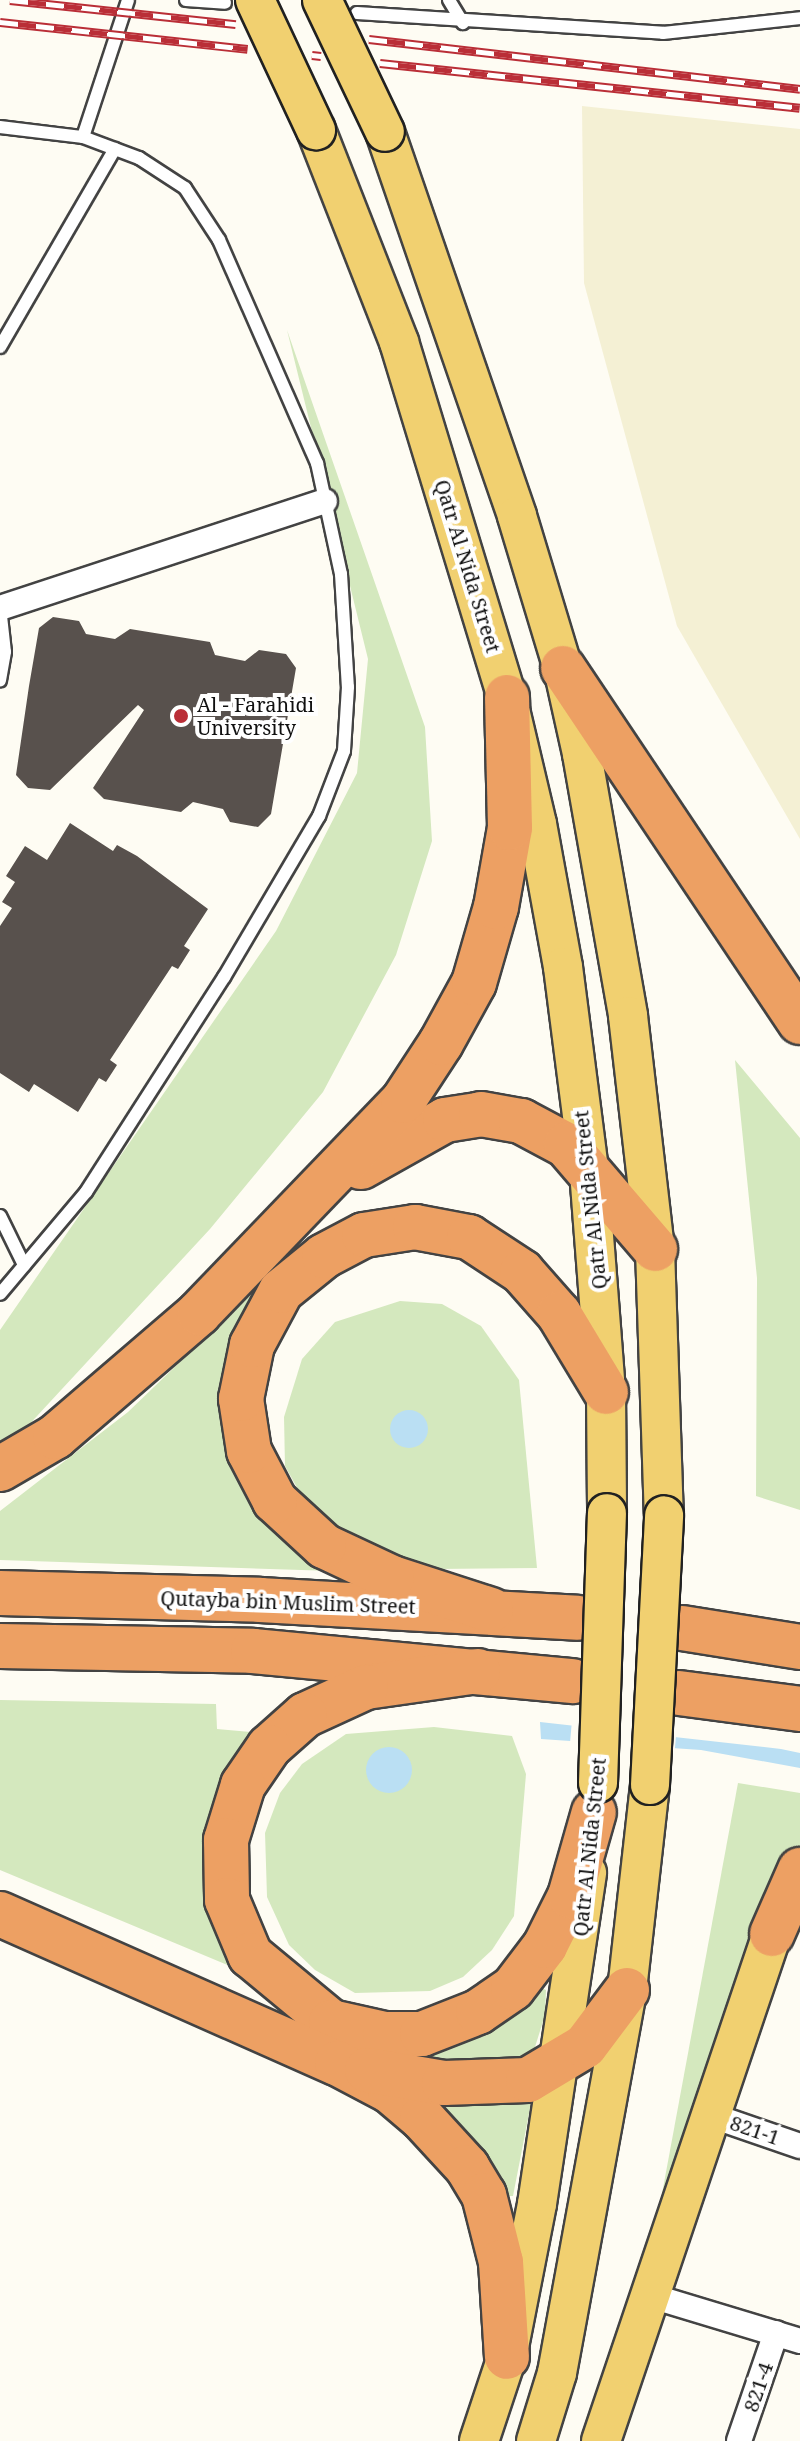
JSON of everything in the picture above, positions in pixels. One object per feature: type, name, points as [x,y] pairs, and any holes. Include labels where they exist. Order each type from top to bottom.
[{"type":"highway","points":[[563,668],[800,1022]]},
{"type":"highway","points":[[0,1469],[55,1437],[199,1313],[403,1101],[474,983],[496,907],[510,828],[507,697]]},
{"type":"highway","points":[[308,1203],[394,1145],[445,1120],[481,1114],[521,1121],[566,1145],[655,1249]]},
{"type":"highway","points":[[491,1610],[392,1578],[324,1546],[275,1501],[249,1451],[241,1399],[252,1345],[281,1291],[324,1256],[364,1235],[415,1227],[469,1237],[522,1272],[559,1314],[606,1392]]},
{"type":"highway","name":"Qutayba bin Muslim Street","points":[[0,1593],[491,1610],[577,1618]]},
{"type":"highway","points":[[682,1628],[800,1647]]},
{"type":"highway","points":[[0,1646],[253,1651],[573,1681]]},
{"type":"highway","points":[[478,1671],[366,1687],[305,1715],[269,1747],[243,1785],[226,1840],[227,1900],[250,1955],[331,2022],[385,2034],[422,2034],[464,2017],[513,1988],[545,1946],[570,1896],[596,1797]]},
{"type":"highway","points":[[679,1693],[800,1709]]},
{"type":"highway","points":[[772,1934],[800,1870]]},
{"type":"highway","points":[[0,1914],[337,2063],[390,2091],[422,2118],[467,2167],[484,2195],[501,2262],[507,2357]]},
{"type":"highway","points":[[337,2063],[419,2080],[480,2084],[528,2080],[560,2063],[605,2024],[627,1990]]},
{"type":"main road","points":[[322,0],[385,132],[460,339],[563,668],[615,929],[655,1249],[664,1515],[650,1785],[627,1990],[557,2373],[536,2441]]},
{"type":"main road","name":"Qatr Al Nida Street","points":[[240,2],[316,130],[399,342],[507,697],[553,910],[589,1171],[606,1392],[607,1513],[596,1797],[560,2063],[507,2357],[479,2441]]},
{"type":"main road","points":[[601,2441],[772,1934]]},
{"type":"street","points":[[0,607],[325,501]]},
{"type":"street","name":"821-1","points":[[710,2115],[800,2146]]},
{"type":"street","points":[[648,2295],[800,2341]]},
{"type":"street","name":"821-4","points":[[739,2441],[776,2333]]},
{"type":"lane","points":[[83,137],[128,0]]},
{"type":"lane","points":[[186,0],[240,2]]},
{"type":"lane","points":[[449,0],[463,23]]},
{"type":"lane","points":[[357,13],[463,23],[663,33],[800,18]]},
{"type":"lane","points":[[0,127],[83,137],[115,149],[185,188],[219,240],[317,463],[341,574],[348,687],[344,751],[319,816],[224,977],[95,1178],[0,1294]]},
{"type":"lane","points":[[0,347],[115,149]]},
{"type":"lane","points":[[0,607],[5,652],[0,681]]},
{"type":"lane","points":[[0,1216],[24,1265]]},
{"type":"shaded area","points":[[582,106],[800,129],[800,839],[677,626],[584,283]]},
{"type":"green space","points":[[287,330],[425,727],[432,841],[396,955],[323,1092],[210,1229],[25,1429],[0,1445],[0,1330],[276,931],[357,773],[368,659]]},
{"type":"green space","points":[[735,1060],[800,1138],[800,1510],[756,1496],[757,1278]]},
{"type":"green space","points":[[260,1285],[227,1352],[222,1390],[333,1571],[0,1560],[0,1511],[128,1412]]},
{"type":"green space","points":[[400,1301],[442,1304],[481,1326],[519,1380],[537,1568],[437,1569],[365,1549],[310,1511],[285,1466],[284,1417],[302,1359],[335,1322]]},
{"type":"green space","points":[[0,1700],[216,1704],[217,1729],[262,1733],[234,1769],[237,1969],[0,1870]]},
{"type":"green space","points":[[434,1727],[512,1736],[526,1774],[514,1916],[492,1950],[463,1977],[430,1991],[355,1993],[315,1970],[289,1945],[267,1897],[265,1833],[280,1793],[302,1764],[346,1734]]},
{"type":"green space","points":[[738,1783],[800,1793],[800,1853],[654,2237]]},
{"type":"green space","points":[[539,1987],[546,1990],[545,2015],[530,2063],[450,2069],[385,2044]]},
{"type":"green space","points":[[533,2093],[513,2196],[505,2196],[474,2139],[431,2096]]},
{"type":"water","points":[[409,1410],[422,1416],[428,1429],[422,1442],[409,1448],[396,1442],[390,1429],[396,1416]]},
{"type":"water","points":[[540,1722],[781,1749],[800,1753],[800,1768],[701,1750],[541,1739]]},
{"type":"water","points":[[389,1747],[405,1754],[412,1770],[405,1786],[389,1793],[373,1786],[366,1770],[373,1754]]},
{"type":"pier","points":[[572,1720],[677,1729],[675,1753],[570,1744]]},
{"type":"building","points":[[53,617],[79,621],[86,634],[115,639],[130,629],[210,642],[215,655],[245,661],[259,650],[286,654],[296,668],[271,814],[258,827],[230,822],[223,809],[193,802],[181,812],[104,799],[93,788],[144,710],[138,705],[50,790],[28,788],[16,775],[29,686],[39,628]]},
{"type":"building","points":[[70,823],[113,851],[117,845],[137,856],[208,909],[184,946],[190,950],[178,969],[172,966],[110,1060],[117,1065],[106,1082],[99,1078],[78,1112],[34,1084],[29,1092],[0,1073],[0,926],[12,908],[2,902],[15,882],[6,876],[25,846],[47,860]]},
{"type":"tunnel","points":[[577,1618],[682,1628]]},
{"type":"tunnel","points":[[573,1681],[679,1693]]},
{"type":"railway","points":[[10,0],[236,24]]},
{"type":"railway","points":[[0,22],[248,49]]},
{"type":"railway","points":[[369,39],[800,89]]},
{"type":"railway","points":[[312,55],[321,56]]},
{"type":"railway","points":[[380,63],[800,108]]},
{"type":"place","name":"Al - Farahidi University","points":[[181,716]]}]
